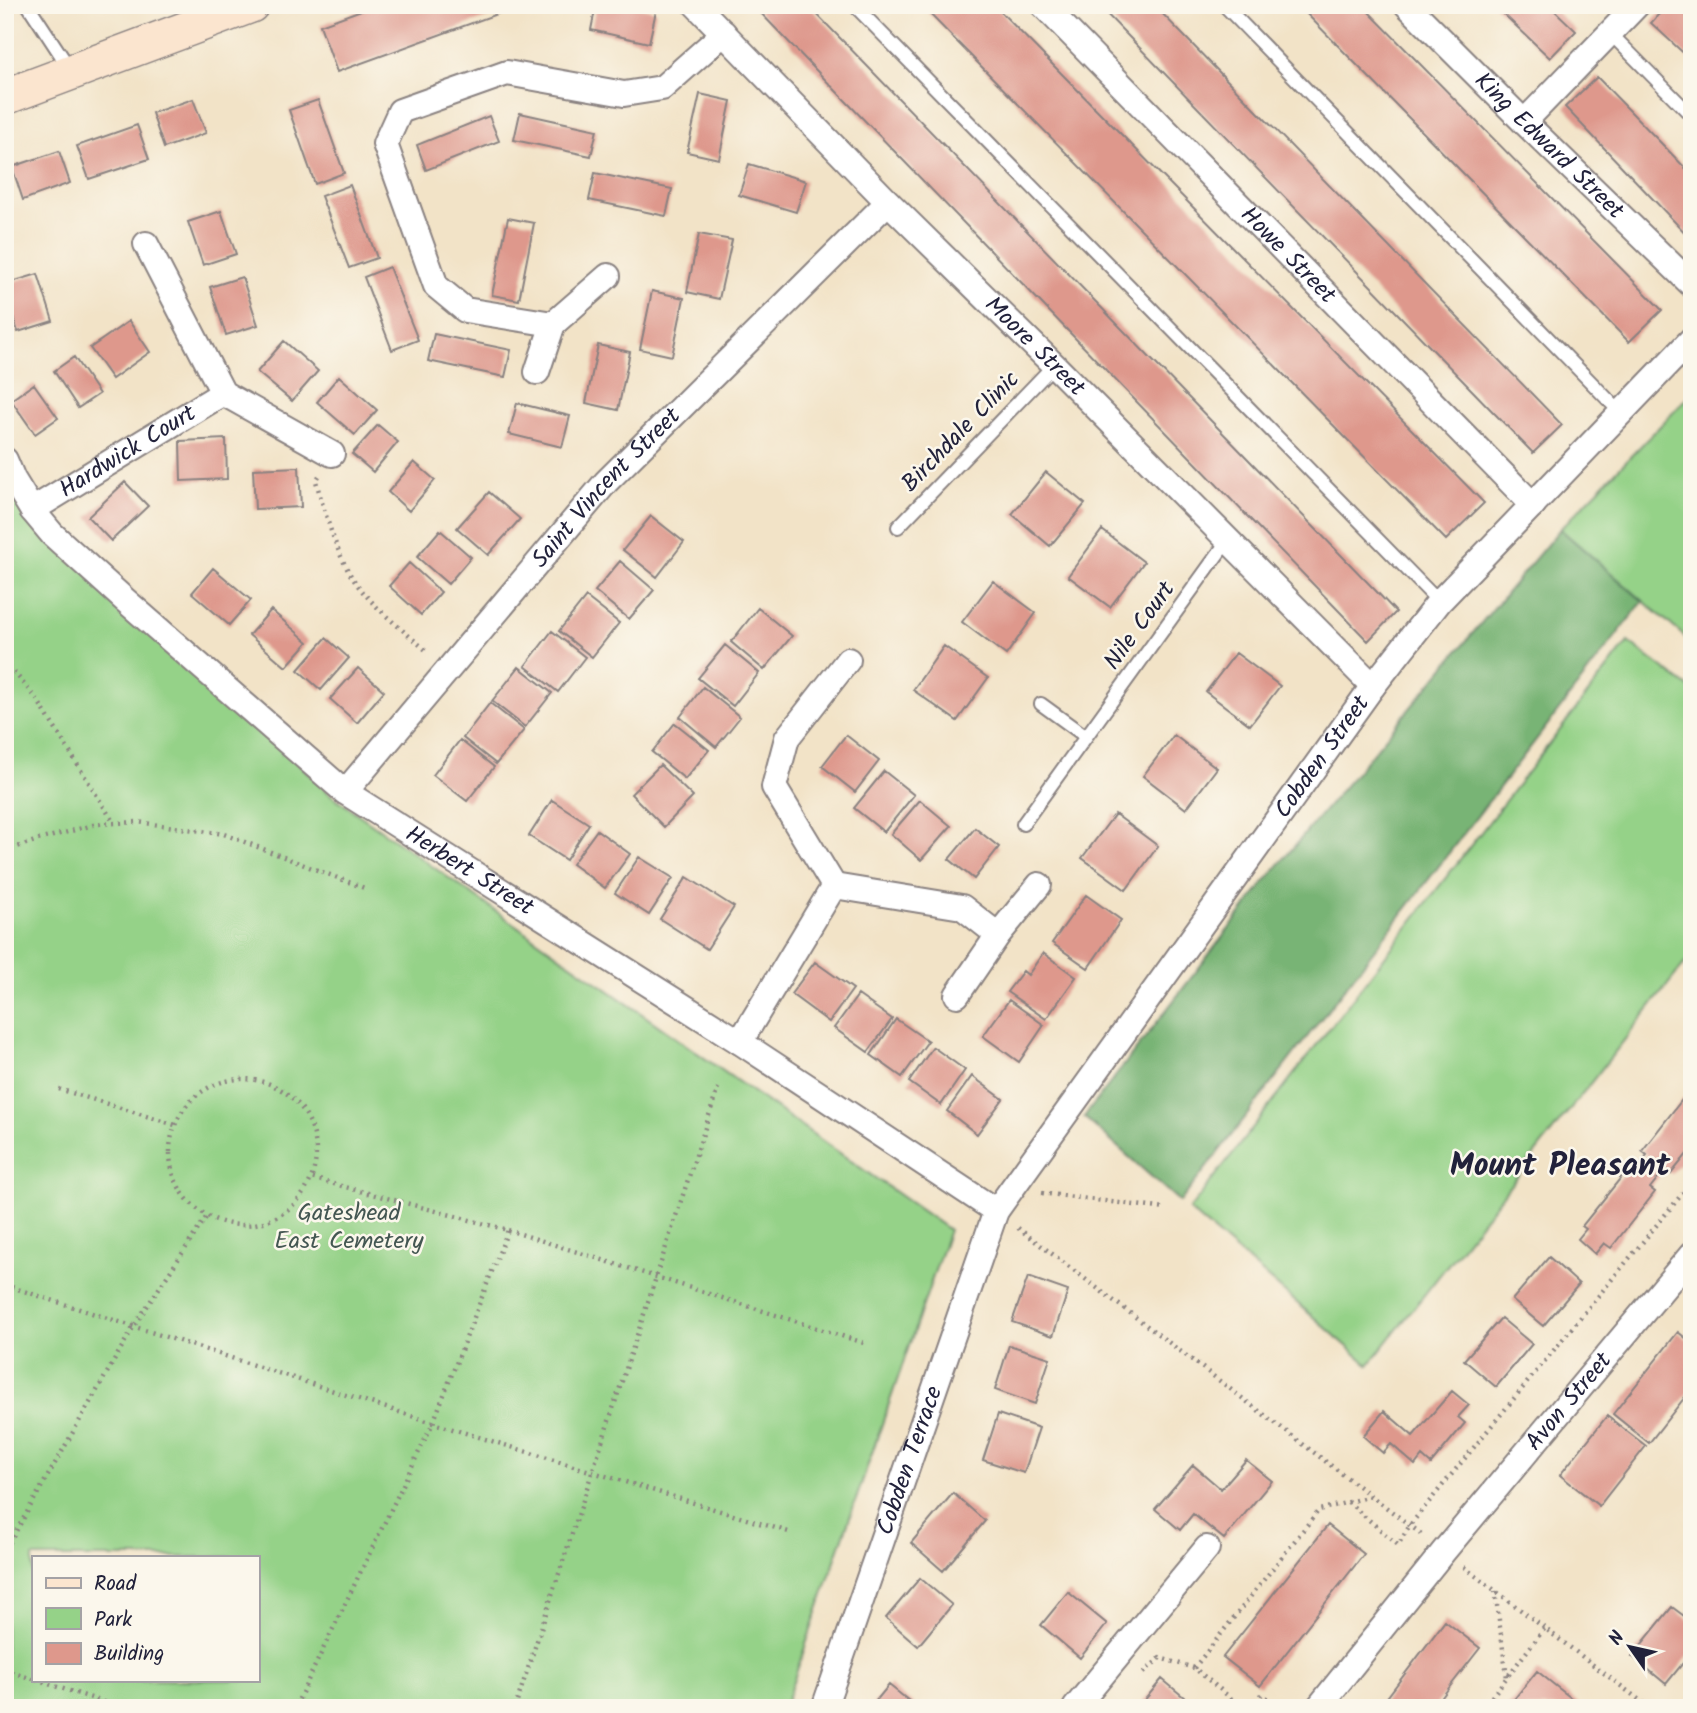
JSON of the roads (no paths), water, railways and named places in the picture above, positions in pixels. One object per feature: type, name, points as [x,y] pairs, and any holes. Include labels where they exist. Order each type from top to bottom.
[{"type":"main road","points":[[5,97],[251,5]]},
{"type":"street","name":"Moore Street","points":[[696,5],[888,202],[1373,686]]},
{"type":"street","name":"Howe Street","points":[[1043,5],[1533,505]]},
{"type":"street","name":"King Edward Street","points":[[1407,5],[1692,285]]},
{"type":"street","points":[[1524,122],[1637,5]]},
{"type":"street","points":[[553,324],[465,310],[436,286],[385,144],[400,111],[507,73],[624,94],[662,88],[724,33]]},
{"type":"street","name":"Saint Vincent Street","points":[[345,792],[606,482],[888,202]]},
{"type":"street","name":"Hardwick Court","points":[[146,244],[223,393],[332,454]]},
{"type":"street","points":[[537,372],[553,324],[608,276]]},
{"type":"street","name":"Cobden Street","points":[[996,1211],[1373,686],[1439,602],[1692,339]]},
{"type":"street","name":"Hardwick Court","points":[[32,510],[223,393]]},
{"type":"street","name":"Herbert Street","points":[[5,460],[32,510],[52,534],[345,792],[740,1042],[996,1211]]},
{"type":"street","points":[[848,660],[787,738],[774,787],[834,886],[962,907],[998,935]]},
{"type":"street","points":[[957,995],[998,935],[1039,885]]},
{"type":"street","points":[[740,1042],[834,886]]},
{"type":"street","name":"Cobden Terrace","points":[[824,1708],[996,1211]]},
{"type":"street","name":"Avon Street","points":[[1318,1708],[1444,1551],[1692,1254]]},
{"type":"street","points":[[1075,1708],[1207,1548]]},
{"type":"lane","points":[[28,5],[72,72]]},
{"type":"lane","points":[[854,5],[1439,602]]},
{"type":"lane","points":[[1224,5],[1621,413]]},
{"type":"lane","points":[[1610,33],[1692,116]]},
{"type":"lane","name":"Birchdale Clinic","points":[[898,527],[1054,365]]},
{"type":"lane","name":"Nile Court","points":[[1023,824],[1228,540]]},
{"type":"lane","points":[[1041,704],[1085,736]]},
{"type":"district","name":"Mount Pleasant","points":[[1560,1166]]},
{"type":"park label","name":"Gateshead East Cemetery","points":[[349,1227]]}]
